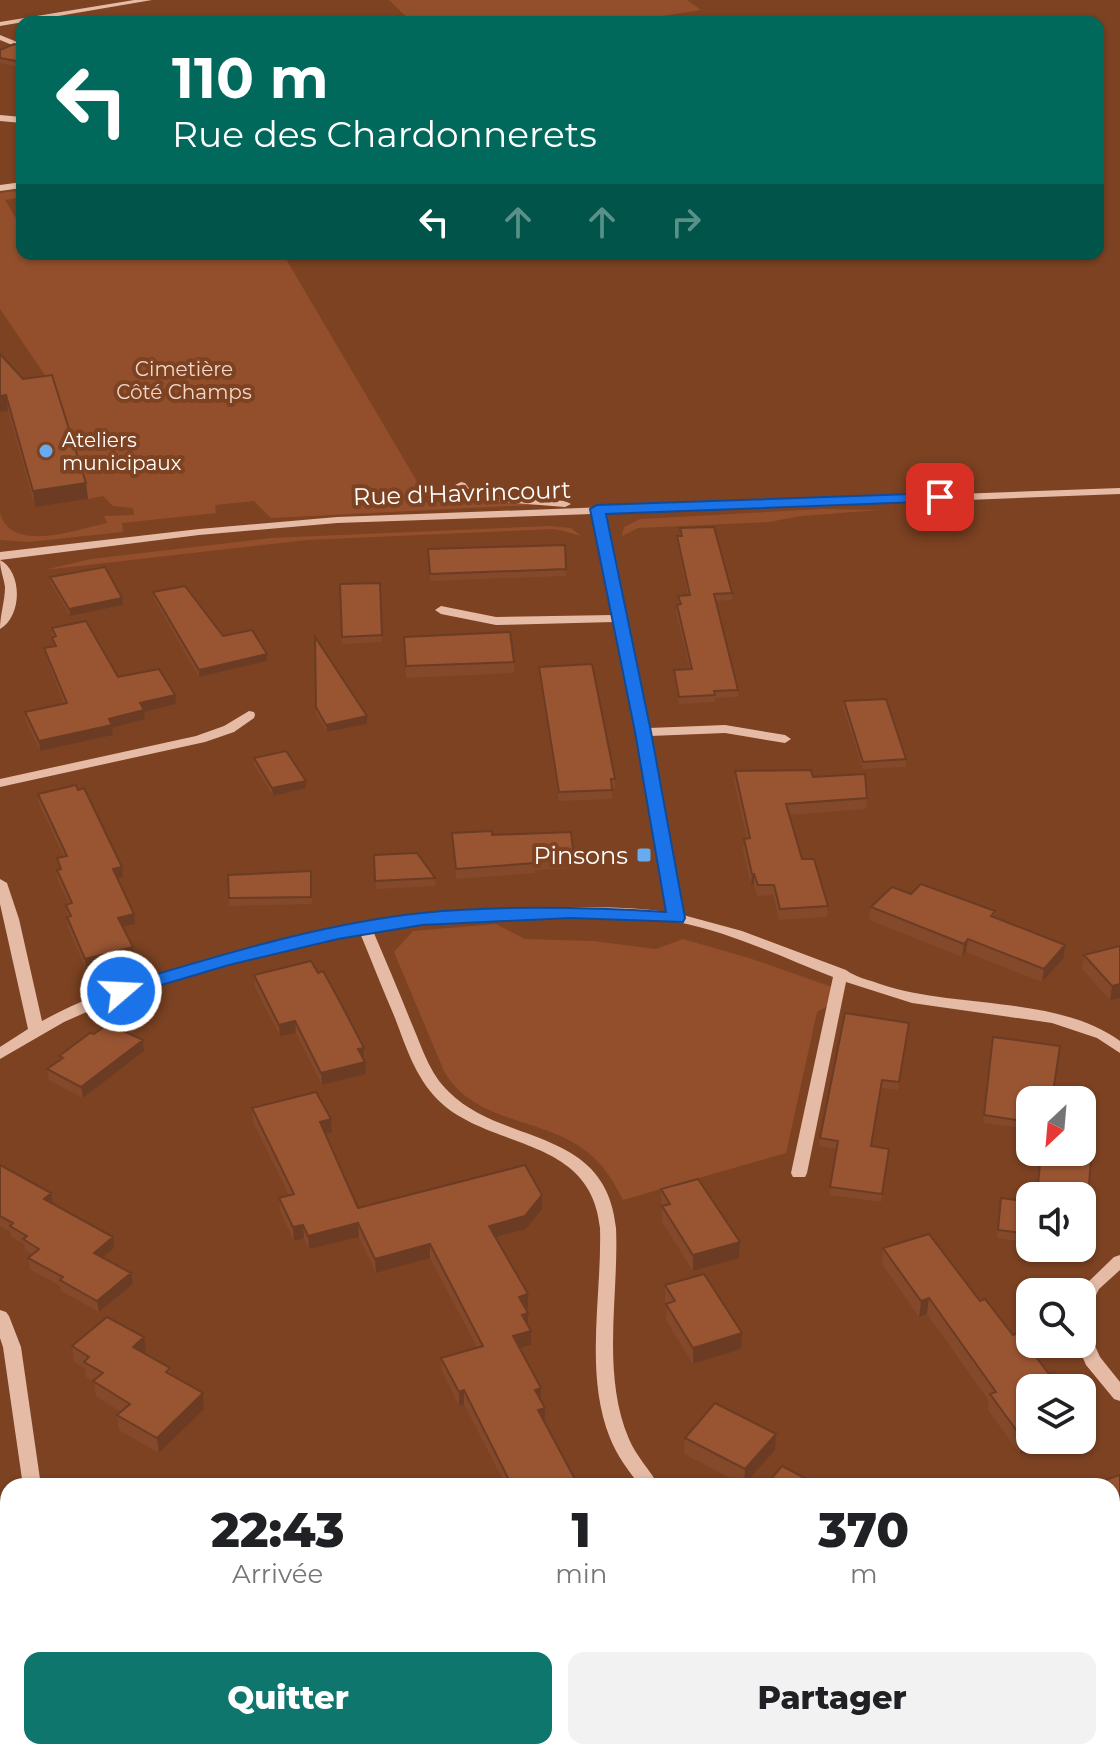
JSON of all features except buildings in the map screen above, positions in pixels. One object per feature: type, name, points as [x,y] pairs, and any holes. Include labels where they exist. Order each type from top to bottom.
[{"type":"street","points":[[0,18],[117,0]]},
{"type":"street","points":[[49,16],[148,0]]},
{"type":"street","points":[[461,485],[468,495],[477,497],[538,500],[597,509],[643,732],[676,918]]},
{"type":"street","name":"Rue d'Havrincourt","points":[[0,556],[289,523],[1120,491]]},
{"type":"street","points":[[0,564],[9,573],[10,590],[8,606],[0,625]]},
{"type":"street","points":[[441,610],[496,621],[620,618]]},
{"type":"street","points":[[0,783],[208,737],[229,729],[249,715]]},
{"type":"street","points":[[643,732],[725,729],[785,739]]},
{"type":"street","points":[[0,883],[8,940],[36,1029]]},
{"type":"street","points":[[0,1054],[36,1029],[91,1001],[175,973],[365,928],[422,919],[512,913],[609,912],[676,918],[906,996],[945,1005],[1062,1020],[1091,1028],[1120,1048]]},
{"type":"street","points":[[365,928],[426,1076],[436,1091],[471,1118],[544,1144],[578,1163],[606,1206],[611,1411],[628,1457],[644,1478]]},
{"type":"street","points":[[799,1173],[841,973]]},
{"type":"street","points":[[1096,1282],[1120,1261]]},
{"type":"street","points":[[0,1316],[12,1347],[31,1478]]},
{"type":"street","points":[[1091,1358],[1120,1394]]},
{"type":"green space","points":[[389,0],[687,0],[701,10],[663,16],[406,16]]},
{"type":"green space","name":"Cimetière Côté Champs","points":[[0,193],[16,193],[16,198],[5,200],[16,218],[16,260],[287,260],[422,490],[424,502],[551,504],[271,518],[254,501],[215,505],[216,513],[122,523],[123,532],[29,542],[0,540],[0,513],[7,526],[18,533],[32,536],[48,536],[107,523],[104,516],[134,515],[133,508],[113,506],[103,496],[88,499],[51,384],[0,309]]},
{"type":"green space","points":[[823,509],[880,510],[801,516],[769,522],[638,528],[622,536],[624,527],[640,519]]},
{"type":"green space","points":[[549,526],[571,528],[581,536],[555,529],[307,540],[44,570],[91,559],[270,538]]},
{"type":"green space","points":[[496,924],[525,939],[593,941],[656,949],[683,939],[832,987],[829,1005],[817,1012],[786,1153],[623,1200],[601,1165],[573,1142],[493,1111],[457,1089],[444,1071],[394,952],[413,931]]},
{"type":"place","name":"Ateliers municipaux","points":[[46,451]]},
{"type":"place","name":"Pinsons","points":[[644,855]]},
{"type":"route","points":[[121,991],[224,960],[338,933],[422,919],[570,912],[676,918],[643,732],[597,509],[940,497]]}]
